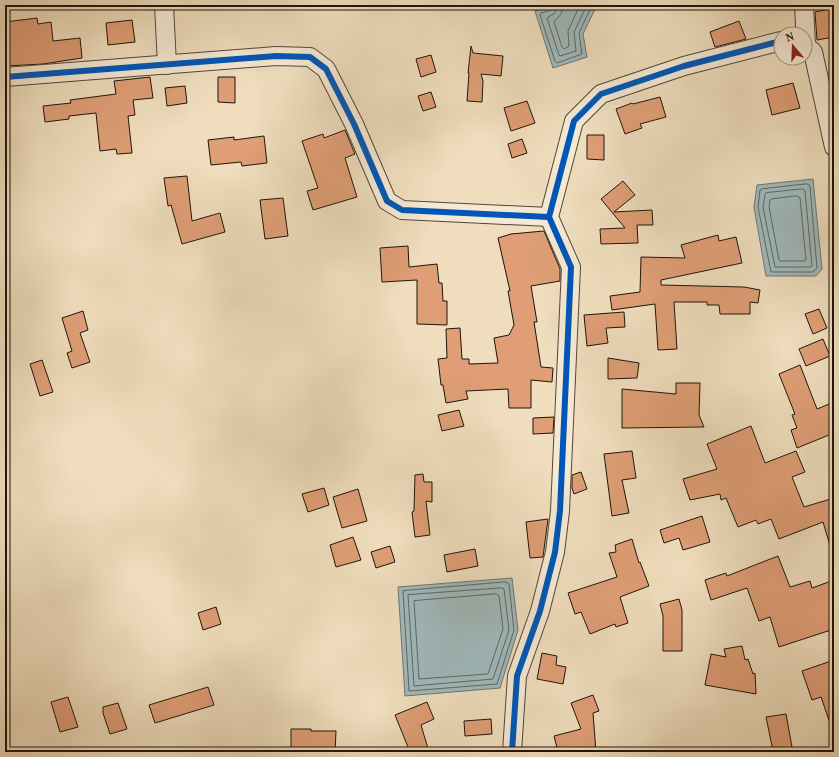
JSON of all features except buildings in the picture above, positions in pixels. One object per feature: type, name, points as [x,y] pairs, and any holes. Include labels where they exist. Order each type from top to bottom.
[{"type":"street","points":[[164,5],[167,65]]},
{"type":"street","points":[[805,26],[806,5]]},
{"type":"street","points":[[512,752],[517,676],[540,611],[555,552],[560,511],[571,267],[550,217],[574,121],[601,94],[684,66],[773,43]]},
{"type":"street","points":[[813,52],[834,146]]},
{"type":"street","points":[[5,77],[276,56],[310,57],[326,69],[354,124],[387,201],[402,210],[550,217]]},
{"type":"water","points":[[554,5],[589,5],[596,7],[583,34],[587,57],[553,68],[535,11]]},
{"type":"water","points":[[813,179],[822,269],[816,276],[766,276],[754,207],[757,185]]},
{"type":"water","points":[[512,578],[518,630],[500,688],[405,696],[398,587]]},
{"type":"cycle path","points":[[512,752],[517,676],[540,611],[555,552],[560,511],[571,267],[549,217],[574,121],[601,94],[684,66],[773,43]]},
{"type":"cycle path","points":[[5,77],[276,56],[310,57],[326,69],[354,124],[387,201],[402,210],[549,217]]}]
